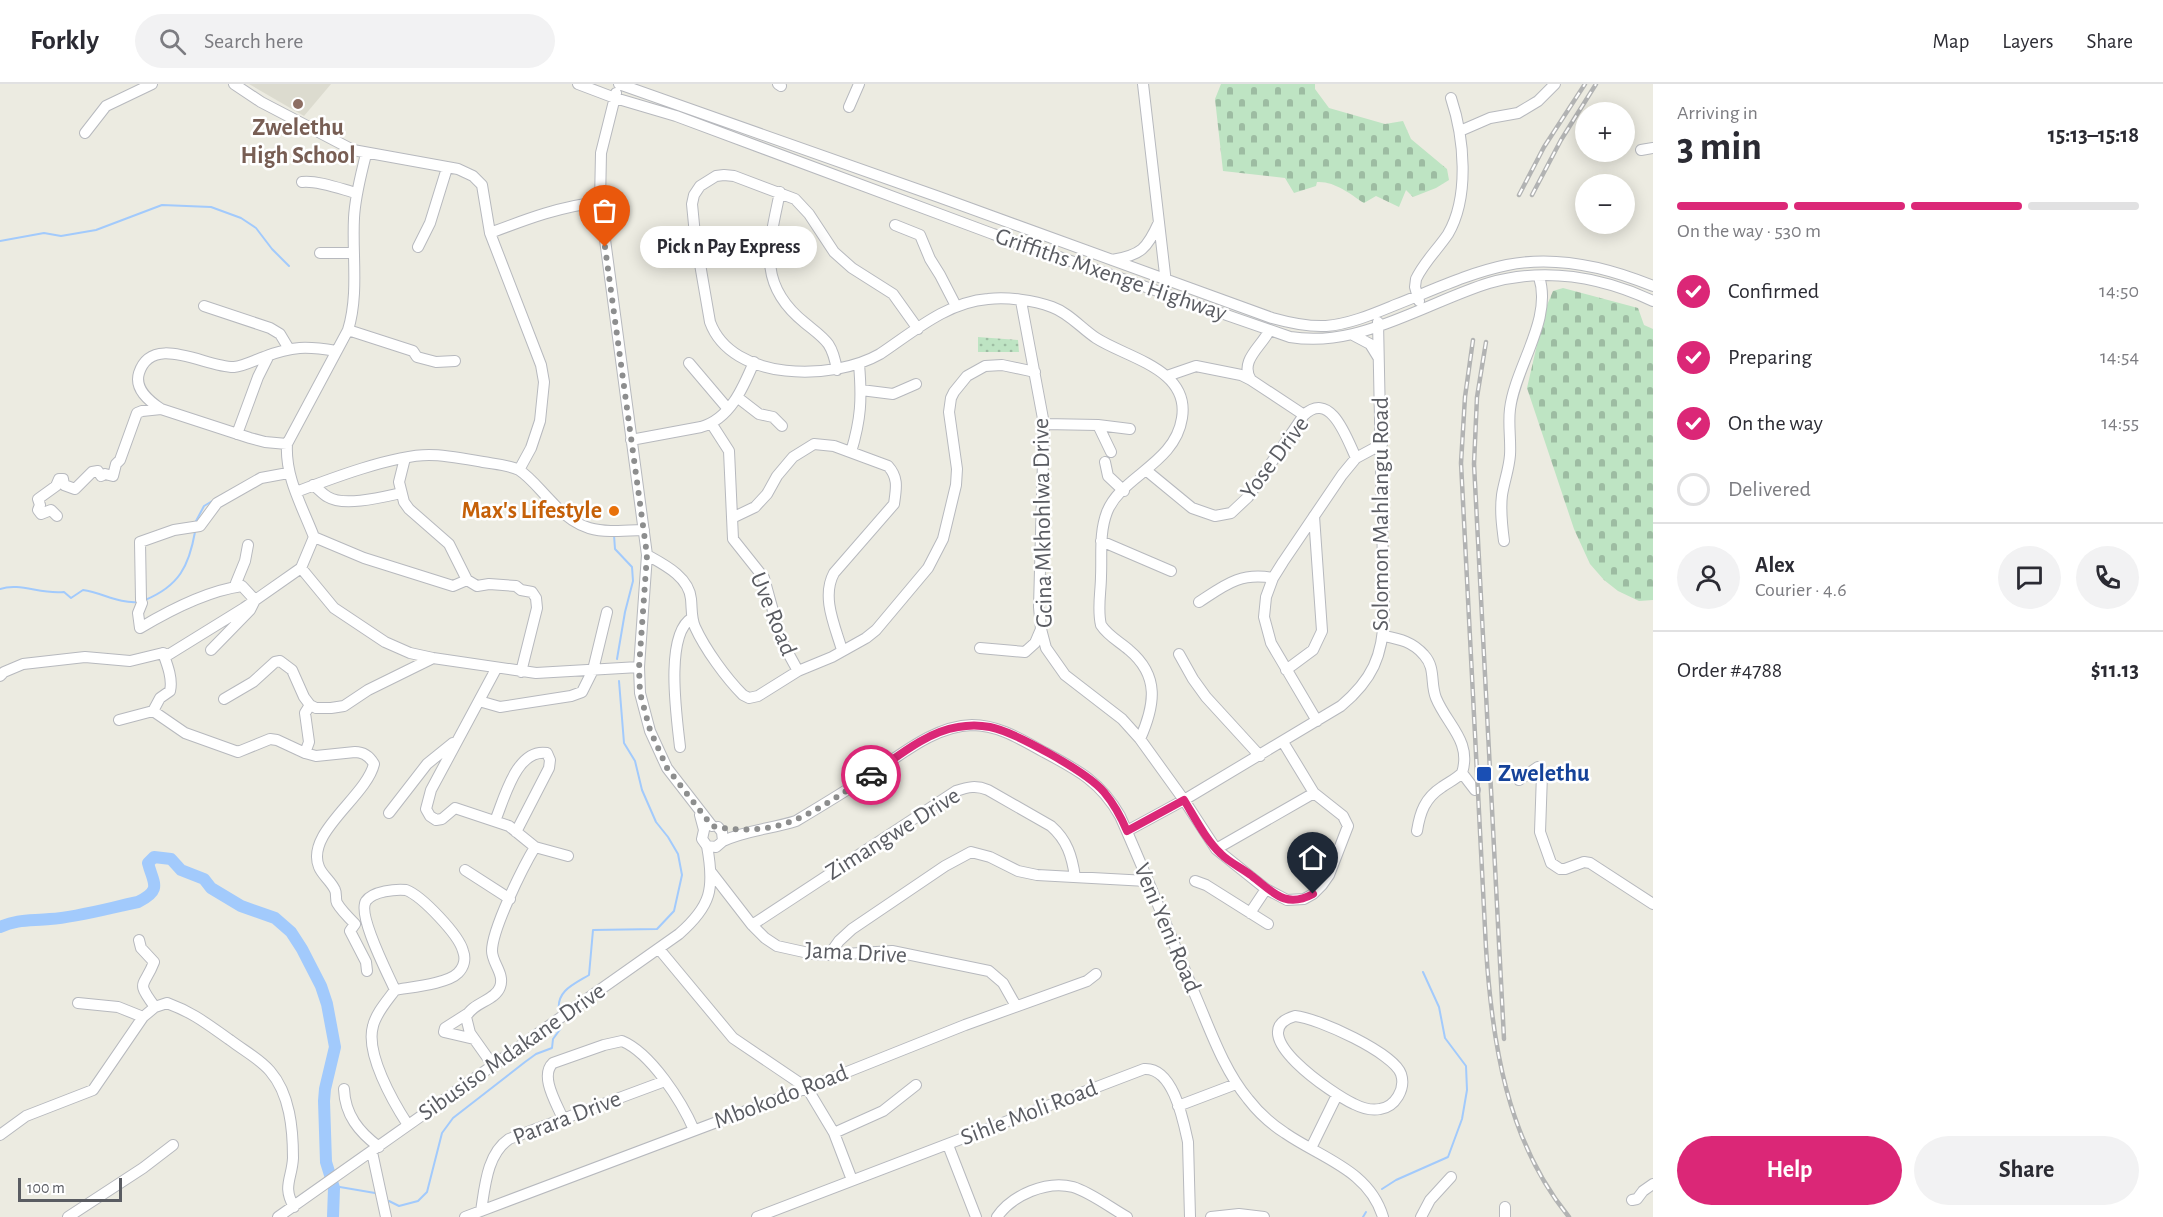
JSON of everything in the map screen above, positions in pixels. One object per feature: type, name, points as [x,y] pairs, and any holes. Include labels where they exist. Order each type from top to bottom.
[{"type":"street","points":[[85,133],[106,106],[152,84]]},
{"type":"street","points":[[234,84],[261,102],[353,150],[467,172],[479,180],[483,190],[490,233],[543,374],[538,434],[519,470]]},
{"type":"street","name":"Griffiths Mxenge Highway","points":[[578,84],[615,98],[676,116],[993,234],[1269,331],[1304,340],[1353,335],[1491,283],[1539,277],[1570,275],[1599,281],[1629,290],[1653,301]]},
{"type":"street","points":[[619,84],[601,153],[600,202],[647,555],[639,668],[640,693],[650,730],[667,768],[711,828],[722,832],[715,845],[702,839],[711,828]]},
{"type":"street","name":"Griffiths Mxenge Highway","points":[[619,84],[1292,324],[1334,325],[1352,321],[1480,272],[1535,262],[1561,262],[1597,267],[1653,286]]},
{"type":"street","points":[[849,107],[859,84]]},
{"type":"street","points":[[1143,84],[1167,295]]},
{"type":"street","points":[[1460,131],[1490,118],[1518,113],[1538,101],[1555,84]]},
{"type":"street","points":[[1422,309],[1415,283],[1418,275],[1450,231],[1458,207],[1462,170],[1460,131],[1451,98]]},
{"type":"street","points":[[1641,150],[1653,148]]},
{"type":"street","points":[[0,676],[23,664],[85,657],[129,661],[163,653],[168,655],[301,568],[314,537],[288,473],[287,444],[348,330],[353,313],[356,193],[366,154]]},
{"type":"street","points":[[418,247],[430,223],[447,168]]},
{"type":"street","points":[[918,329],[893,294],[844,262],[826,242],[801,204],[795,199],[734,176],[724,175],[709,180],[700,186],[694,195],[692,204],[707,310],[714,333],[733,352],[754,362],[789,372],[837,370],[859,364],[880,354],[956,306],[988,299],[1021,300],[1048,305],[1060,310],[1095,338],[1167,376],[1179,392],[1183,406],[1178,436],[1168,450],[1111,504],[1101,541],[1099,607],[1101,626],[1137,657],[1149,675],[1152,702],[1140,739]]},
{"type":"street","points":[[302,182],[317,182],[328,187],[356,193]]},
{"type":"street","points":[[780,192],[769,246],[769,271],[781,299],[790,310],[828,342],[837,370]]},
{"type":"street","points":[[490,233],[539,214],[574,205],[600,202]]},
{"type":"street","points":[[1112,260],[1125,258],[1141,251],[1151,239],[1159,221]]},
{"type":"street","points":[[895,225],[920,235],[930,259],[956,306]]},
{"type":"street","points":[[698,246],[769,246]]},
{"type":"street","points":[[320,253],[354,253]]},
{"type":"street","points":[[1504,541],[1502,506],[1510,454],[1510,410],[1541,304],[1543,293],[1539,277]]},
{"type":"street","name":"Gcina Mkhohlwa Drive","points":[[1021,300],[1044,424],[1039,607],[1046,648],[1065,675],[1106,705],[1140,739],[1216,849],[1266,889],[1287,900],[1304,899],[1322,885],[1329,875],[1348,826],[1343,816],[1314,793]]},
{"type":"street","points":[[204,306],[270,328],[280,334],[289,348]]},
{"type":"street","name":"Solomon Mahlangu Road","points":[[1127,831],[1260,756],[1341,706],[1361,688],[1377,663],[1383,636],[1382,444],[1378,312]]},
{"type":"street","points":[[348,330],[413,351],[417,357],[430,361],[455,361]]},
{"type":"street","points":[[1251,380],[1247,372],[1249,359],[1269,331]]},
{"type":"street","points":[[1353,335],[1370,344],[1380,363]]},
{"type":"street","points":[[161,410],[149,400],[139,385],[140,369],[152,356],[174,354],[228,366],[243,365],[289,348],[310,346],[336,351]]},
{"type":"street","points":[[237,434],[269,355]]},
{"type":"street","points":[[631,440],[701,427],[711,423],[738,398],[754,362]]},
{"type":"street","points":[[688,363],[728,409]]},
{"type":"street","points":[[851,452],[859,424],[861,390],[859,364]]},
{"type":"street","points":[[243,365],[259,376]]},
{"type":"street","points":[[647,555],[662,563],[686,583],[691,599],[692,618],[704,643],[732,683],[746,697],[758,696],[798,671],[832,657],[866,638],[876,630],[928,568],[936,555],[949,518],[956,485],[957,469],[949,412],[951,398],[967,376],[985,366],[1002,365],[1035,372]]},
{"type":"street","points":[[1167,376],[1196,366],[1241,375],[1304,415]]},
{"type":"street","points":[[861,390],[893,394],[916,384]]},
{"type":"street","points":[[738,398],[759,414],[773,417],[782,426]]},
{"type":"street","name":"Yose Drive","points":[[1147,471],[1192,508],[1215,516],[1231,513],[1248,497],[1304,415],[1314,408],[1327,409],[1338,422],[1356,458]]},
{"type":"street","points":[[57,516],[51,510],[43,514],[39,512],[38,499],[57,486],[59,479],[63,479],[64,485],[75,489],[93,472],[98,471],[101,476],[108,474],[113,476],[137,413],[142,411],[161,410],[265,442],[287,444]]},
{"type":"street","name":"Uve Road","points":[[711,423],[729,451],[733,539],[764,578],[781,640],[798,671]]},
{"type":"street","points":[[1044,424],[1098,425],[1130,429]]},
{"type":"street","points":[[1098,425],[1111,452]]},
{"type":"street","points":[[732,518],[755,507],[767,494],[786,465],[802,450],[814,444],[824,444],[851,452],[888,466],[895,477],[897,492],[894,504],[888,514],[834,573],[830,582],[829,603],[842,650]]},
{"type":"street","points":[[1317,721],[1271,644],[1264,617],[1266,597],[1273,578],[1356,458],[1382,444]]},
{"type":"street","points":[[296,492],[405,458],[420,455],[440,456],[502,465],[519,470],[558,510],[579,526],[604,531],[644,530]]},
{"type":"street","points":[[405,458],[399,482],[401,493],[409,509],[449,544],[467,580],[477,586],[516,586],[534,594],[537,608],[521,672]]},
{"type":"street","points":[[1105,462],[1108,476],[1124,491]]},
{"type":"street","points":[[242,586],[224,590],[181,606],[140,628],[138,613],[142,602],[140,542],[174,530],[200,526],[217,503],[261,478],[288,473]]},
{"type":"street","points":[[313,485],[327,497],[340,501],[377,498],[401,493]]},
{"type":"street","points":[[1286,670],[1313,650],[1322,631],[1314,516]]},
{"type":"street","points":[[314,537],[364,558],[453,586],[467,580]]},
{"type":"street","points":[[1101,541],[1172,571]]},
{"type":"street","points":[[248,545],[245,561],[236,582],[255,600]]},
{"type":"street","points":[[301,568],[334,608],[361,628],[399,649],[433,658],[521,672],[639,668]]},
{"type":"street","points":[[1198,602],[1246,576],[1258,575],[1273,578]]},
{"type":"street","points":[[211,650],[250,610],[255,600]]},
{"type":"street","points":[[479,701],[500,707],[574,696],[584,691],[593,670],[608,612]]},
{"type":"street","points":[[680,747],[674,676],[680,634],[685,623],[692,618]]},
{"type":"street","points":[[980,648],[1025,652],[1035,644],[1041,629]]},
{"type":"street","points":[[1383,636],[1404,640],[1416,646],[1431,664],[1436,697],[1461,739],[1464,750],[1462,773],[1475,790]]},
{"type":"street","points":[[119,720],[153,711],[160,698],[171,688],[169,670],[163,653]]},
{"type":"street","points":[[1179,654],[1206,697],[1260,756]]},
{"type":"street","points":[[224,699],[247,686],[275,662],[280,661],[292,670],[310,705],[323,708],[344,706],[368,690],[433,658]]},
{"type":"street","points":[[495,669],[427,799],[426,809],[436,820],[442,819],[458,808],[509,826],[535,847],[568,856]]},
{"type":"street","points":[[305,753],[309,742],[305,713],[310,705]]},
{"type":"street","points":[[153,711],[184,733],[232,750],[245,750],[257,742],[273,739],[316,756],[345,751],[359,752],[374,764],[371,774],[348,806],[324,832],[318,843],[316,854],[319,867],[336,891],[336,901],[355,924],[350,931],[366,962],[366,970]]},
{"type":"street","name":"Veni Yeni Road","points":[[711,828],[747,831],[776,827],[796,821],[925,740],[941,731],[958,727],[973,725],[1007,732],[1083,774],[1104,791],[1117,810],[1236,1084],[1263,1116],[1286,1134],[1354,1175],[1375,1198],[1383,1217]]},
{"type":"street","points":[[389,813],[427,765],[457,740]]},
{"type":"street","points":[[1216,849],[1314,793],[1283,742]]},
{"type":"street","points":[[495,821],[516,769],[527,759],[542,752],[547,753],[550,760],[549,768],[516,832]]},
{"type":"street","points":[[1519,780],[1538,767],[1542,774],[1540,832],[1551,863],[1565,869],[1584,862],[1590,863],[1653,904]]},
{"type":"street","points":[[1417,831],[1420,813],[1427,801],[1462,773]]},
{"type":"street","name":"Zimangwe Drive","points":[[752,925],[890,833],[966,787],[980,787],[988,790],[1051,826],[1068,846],[1075,877]]},
{"type":"street","name":"Veni Yeni Road","points":[[715,845],[747,831]]},
{"type":"street","name":"Sibusiso Mdakane Drive","points":[[278,1217],[375,1150],[492,1064],[659,949],[701,913],[709,889],[715,845]]},
{"type":"street","points":[[474,1039],[444,1032],[445,1029],[495,994],[501,985],[502,979],[492,958],[492,947],[510,899],[535,847]]},
{"type":"street","points":[[829,954],[838,941],[852,929],[968,853],[982,854],[1018,870],[1036,875],[1147,881]]},
{"type":"street","name":"Jama Drive","points":[[711,868],[752,925],[777,946],[813,954],[892,951],[989,971],[1003,983],[1016,1006]]},
{"type":"street","points":[[465,870],[510,899]]},
{"type":"street","points":[[1195,881],[1206,885],[1268,924]]},
{"type":"street","points":[[1251,913],[1266,889]]},
{"type":"street","points":[[395,990],[365,920],[364,906],[367,899],[375,895],[406,890],[417,897],[452,932],[463,949],[465,957],[463,967],[453,977],[395,990],[376,1018],[371,1038],[375,1055],[394,1104],[408,1125]]},
{"type":"street","points":[[139,940],[141,948],[154,962],[142,984],[143,992],[155,1007]]},
{"type":"street","points":[[659,949],[733,1038],[807,1088],[834,1133],[852,1180]]},
{"type":"street","name":"Mbokodo Road","points":[[465,1217],[807,1088],[1016,1006],[1087,981],[1096,974]]},
{"type":"street","points":[[78,1003],[118,1007],[143,1017]]},
{"type":"street","points":[[0,1135],[26,1116],[93,1090],[143,1017],[155,1007],[166,1004],[201,1018],[271,1071],[288,1105],[293,1160],[287,1185],[288,1196],[294,1207]]},
{"type":"street","points":[[467,1014],[466,1023],[474,1039],[492,1064]]},
{"type":"street","points":[[1295,1016],[1303,1017],[1343,1033],[1387,1056],[1401,1074],[1402,1084],[1396,1100],[1390,1106],[1381,1109],[1363,1108],[1337,1095],[1292,1060],[1278,1036],[1281,1023],[1295,1016]]},
{"type":"street","points":[[563,1119],[548,1081],[548,1070],[553,1063],[603,1044],[622,1041],[639,1052],[678,1096],[694,1130]]},
{"type":"street","name":"Sihle Moli Road","points":[[760,1216],[1151,1068],[1159,1071],[1166,1078],[1178,1106],[1188,1142],[1190,1217]]},
{"type":"street","name":"Parara Drive","points":[[482,1211],[491,1161],[498,1147],[509,1139],[665,1081]]},
{"type":"street","points":[[1178,1106],[1236,1084]]},
{"type":"street","points":[[834,1133],[883,1111],[916,1085]]},
{"type":"street","points":[[344,1089],[350,1117],[375,1150],[386,1217]]},
{"type":"street","points":[[1311,1148],[1337,1095]]},
{"type":"street","points":[[68,1217],[143,1168],[173,1145]]},
{"type":"street","points":[[948,1145],[976,1217]]},
{"type":"street","points":[[1421,1217],[1430,1200],[1451,1177]]},
{"type":"street","points":[[1632,1200],[1637,1199],[1642,1191],[1653,1184]]},
{"type":"street","points":[[997,1217],[1022,1194],[1056,1185],[1074,1188],[1127,1217]]},
{"type":"street","points":[[1211,1217],[1239,1214],[1264,1217]]},
{"type":"shaded area","name":"Zwelethu High School","points":[[249,84],[331,84],[304,116]]},
{"type":"green space","points":[[1221,84],[1315,84],[1315,89],[1329,108],[1385,124],[1403,121],[1411,139],[1447,169],[1449,180],[1413,197],[1406,190],[1399,207],[1376,196],[1364,203],[1342,189],[1324,182],[1317,182],[1316,186],[1294,193],[1285,178],[1223,171],[1215,99]]},
{"type":"green space","points":[[1563,288],[1638,308],[1644,325],[1653,329],[1653,600],[1639,601],[1618,591],[1590,564],[1574,529],[1527,388],[1545,310],[1553,291]]},
{"type":"green space","points":[[978,337],[1018,340],[1019,352],[978,352]]},
{"type":"waterway","points":[[0,241],[44,233],[61,236],[96,230],[162,205],[211,207],[241,218],[256,228],[289,266]]},
{"type":"waterway","points":[[195,523],[204,506],[214,500]]},
{"type":"waterway","points":[[145,600],[166,588],[180,574],[186,565],[195,532]]},
{"type":"waterway","points":[[614,535],[615,549],[632,567],[633,581],[617,659]]},
{"type":"waterway","points":[[0,589],[15,587],[64,592],[71,598],[83,590],[118,600],[139,602]]},
{"type":"waterway","points":[[559,1011],[560,998],[563,993],[589,975],[593,930],[657,929],[674,911],[682,875],[678,854],[656,822],[642,790],[635,761],[624,743],[619,681]]},
{"type":"waterway","points":[[0,927],[19,921],[72,916],[138,902],[146,898],[153,890],[154,881],[148,863],[154,857],[171,859],[181,870],[204,879],[211,888],[241,906],[275,918],[291,932],[302,949],[321,986],[327,1004],[335,1047],[324,1101],[326,1162],[334,1188],[333,1217]]},
{"type":"waterway","points":[[1382,1189],[1396,1180],[1448,1157],[1462,1119],[1467,1090],[1466,1066],[1445,1038],[1439,1007],[1423,972]]},
{"type":"waterway","points":[[389,1201],[399,1206],[418,1201],[427,1192],[442,1133],[453,1118],[536,1054],[552,1048],[553,1039],[561,1028]]},
{"type":"waterway","points":[[334,1186],[375,1193]]},
{"type":"waterway","points":[[1363,1217],[1366,1212]]},
{"type":"railway","points":[[1519,195],[1544,147],[1585,84]]},
{"type":"railway","points":[[1532,195],[1561,140],[1596,84]]},
{"type":"railway","points":[[1473,340],[1465,397],[1461,463],[1489,984],[1499,1055],[1506,1090],[1517,1124],[1548,1188],[1569,1217]]},
{"type":"railway","points":[[1486,342],[1477,397],[1474,464],[1504,1039]]},
{"type":"way so far","points":[[605,247],[647,555],[639,668],[640,693],[650,730],[667,768],[712,826],[747,831],[776,827],[796,821],[871,775]]},
{"type":"place","name":"Zwelethu High School","points":[[298,104]]},
{"type":"place","name":"Pick n Pay Express","points":[[605,247]]},
{"type":"place","name":"Max's Lifestyle","points":[[614,511]]},
{"type":"place","name":"Zwelethu","points":[[1484,774]]},
{"type":"route","points":[[871,775],[941,731],[973,725],[991,727],[1007,732],[1092,780],[1104,791],[1127,831],[1184,800],[1221,855],[1252,876],[1266,889],[1287,900],[1304,899],[1313,894]]}]
